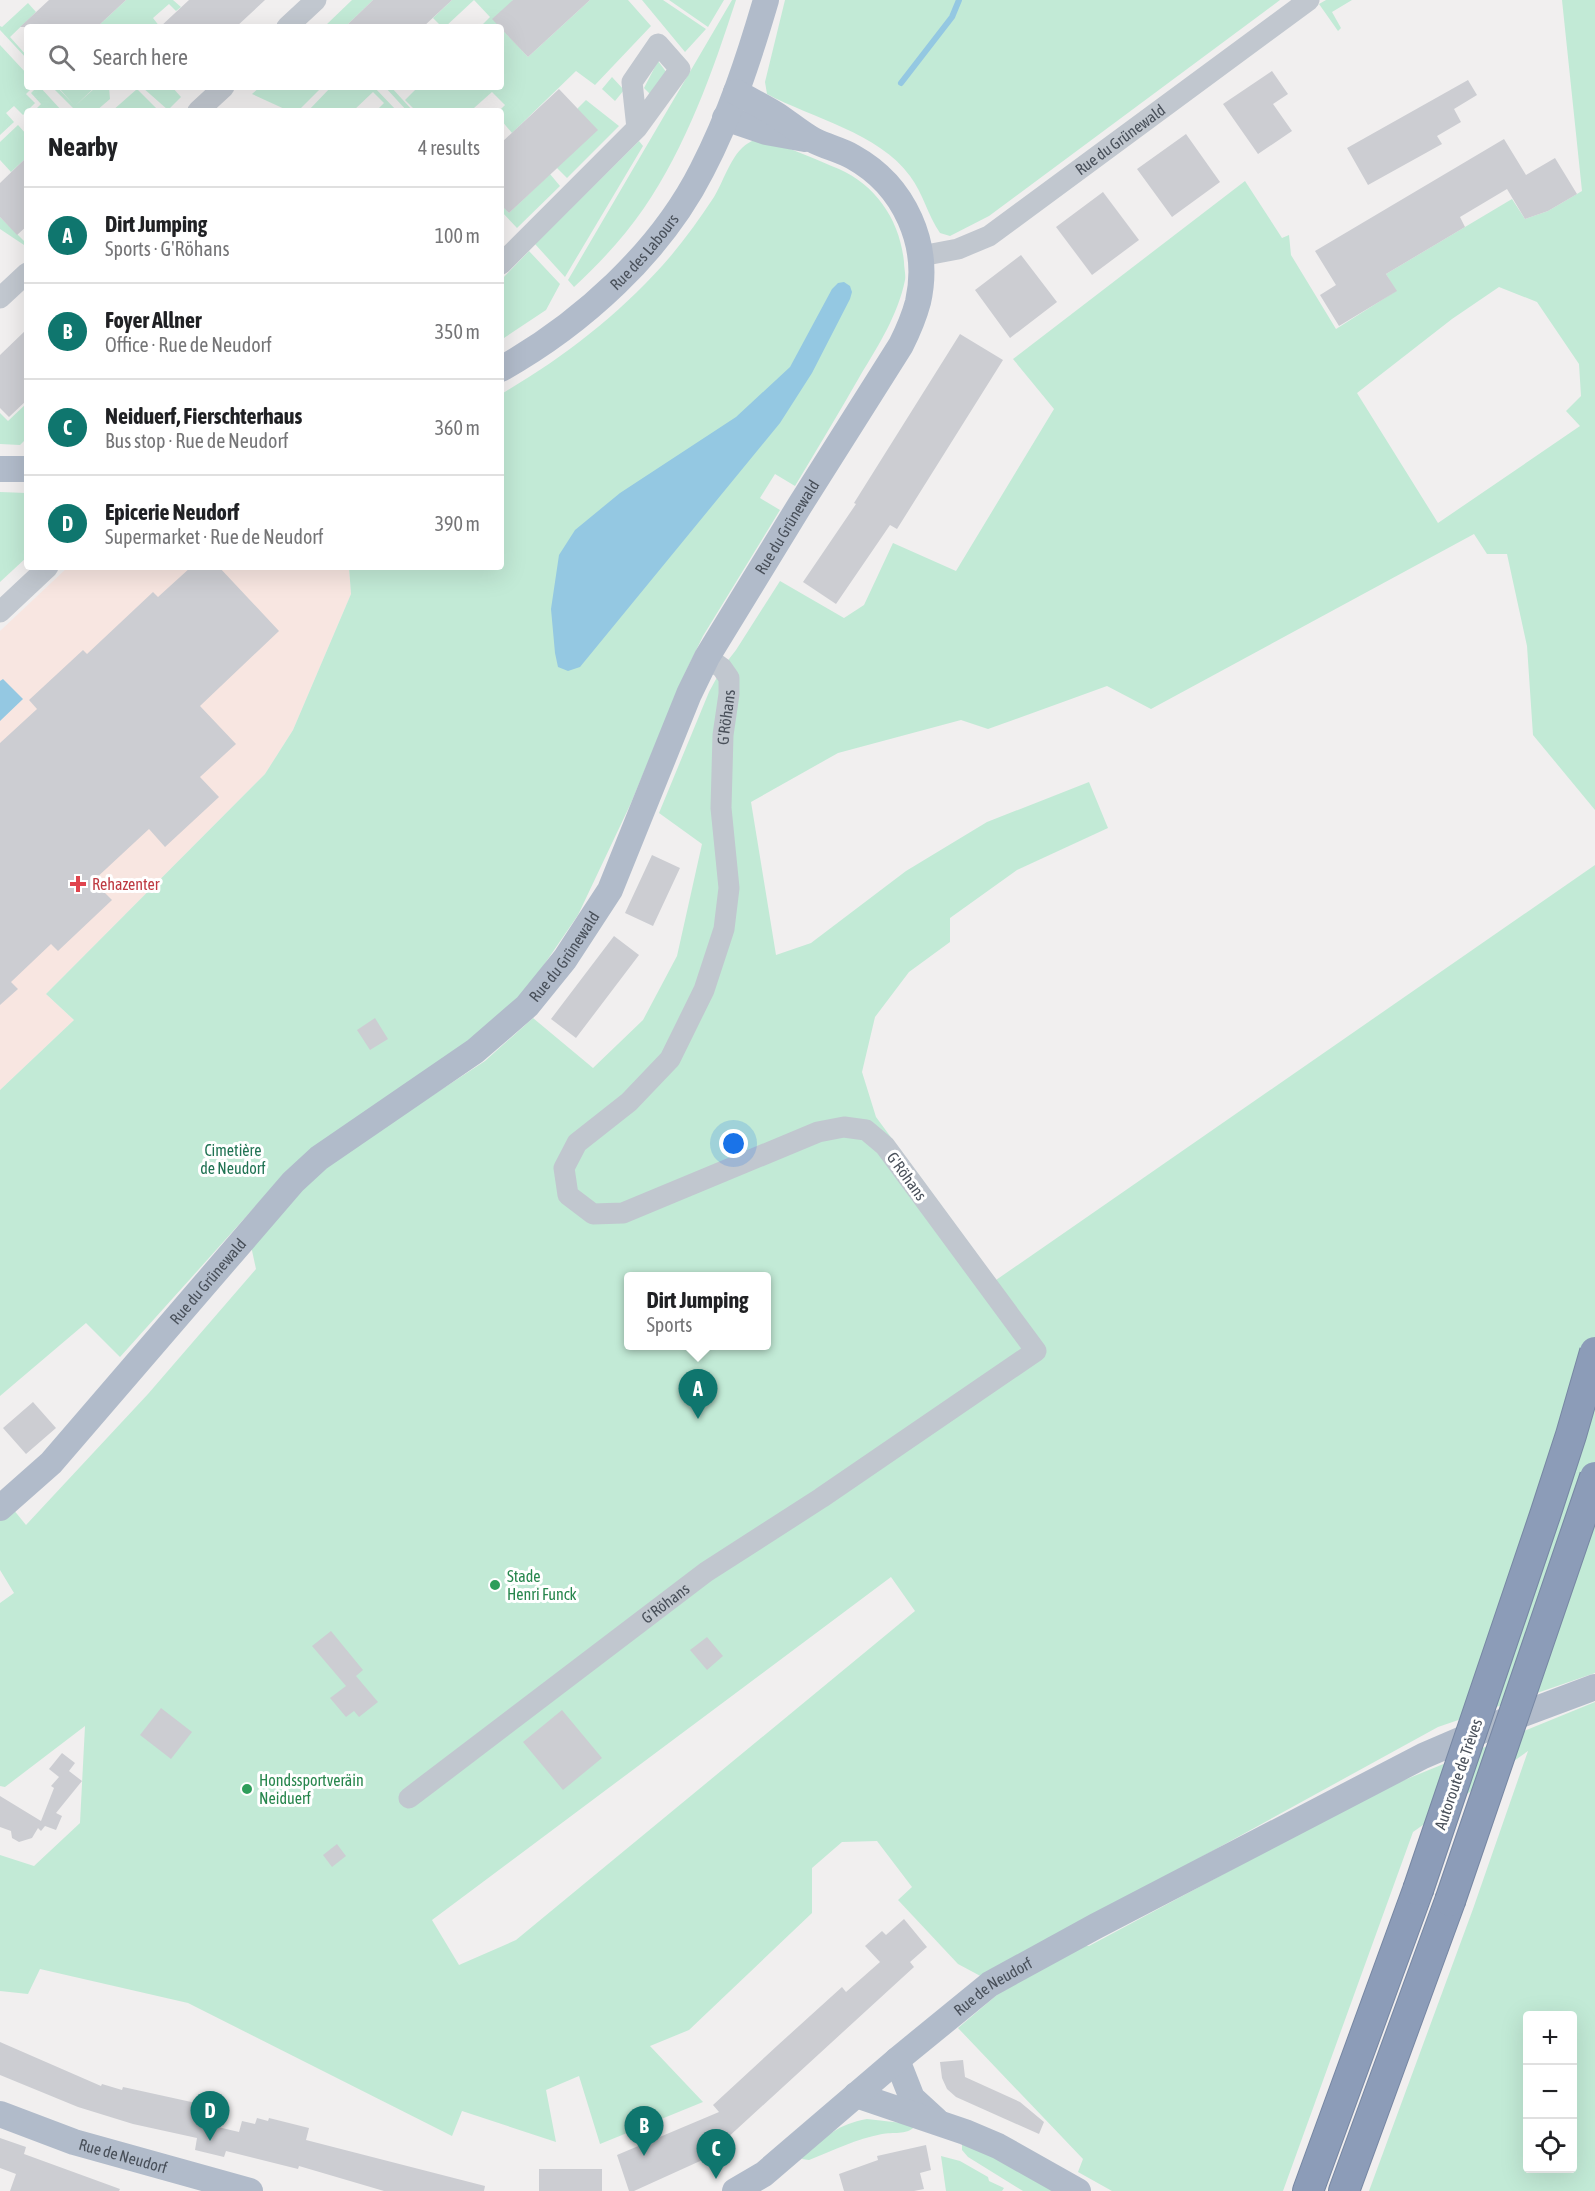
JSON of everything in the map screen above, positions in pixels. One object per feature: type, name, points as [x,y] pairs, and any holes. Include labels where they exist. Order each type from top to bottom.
[{"type":"highway","name":"Autoroute de Trèves","points":[[1310,2184],[1418,1890],[1545,1515],[1595,1352]]},
{"type":"highway","points":[[1344,2190],[1450,1901],[1595,1477]]},
{"type":"main road","name":"Rue des Labours","points":[[504,367],[547,341],[583,313],[636,264],[682,204],[701,172],[736,93],[749,59],[766,0]]},
{"type":"main road","name":"Rue du Grünewald","points":[[0,1508],[51,1463],[293,1182],[319,1158],[476,1051],[527,1006],[565,959],[609,890],[689,694],[707,657],[901,345],[918,302],[921,279],[921,256],[916,232],[906,209],[891,188],[853,157],[814,140],[775,114],[736,93]]},
{"type":"main road","name":"Rue du Grünewald","points":[[725,118],[766,132],[814,140]]},
{"type":"main road","points":[[0,469],[24,470]]},
{"type":"main road","name":"Rue de Neudorf","points":[[735,2191],[764,2174],[855,2095],[990,1984],[1096,1926],[1423,1756],[1595,1686]]},
{"type":"main road","points":[[897,2060],[912,2098],[940,2124]]},
{"type":"main road","points":[[855,2095],[998,2146],[1078,2191]]},
{"type":"main road","name":"Rue de Neudorf","points":[[0,2114],[74,2142],[250,2191]]},
{"type":"street","points":[[291,24],[316,0]]},
{"type":"street","name":"Rue du Grünewald","points":[[921,256],[958,249],[989,236],[1309,0]]},
{"type":"street","points":[[201,108],[221,90]]},
{"type":"street","points":[[504,261],[637,128]]},
{"type":"street","points":[[0,298],[24,276]]},
{"type":"street","points":[[0,612],[45,570]]},
{"type":"street","name":"G'Röhans","points":[[409,1798],[706,1572],[821,1498],[1036,1351],[885,1146],[866,1130],[844,1127],[818,1132],[623,1213],[593,1214],[568,1195],[564,1168],[577,1143],[629,1102],[670,1059],[704,990],[724,929],[729,888],[721,808],[723,735],[729,678],[722,668],[707,657]]},
{"type":"shaded area","name":"Rehazenter","points":[[65,570],[349,570],[351,594],[293,730],[265,774],[46,994],[74,1020],[0,1090],[0,631]]},
{"type":"green space","points":[[126,0],[173,0],[181,7],[176,11],[169,4],[153,18],[158,24],[100,24]]},
{"type":"green space","points":[[352,0],[373,0],[348,24],[327,24]]},
{"type":"green space","points":[[452,0],[474,0],[448,24],[439,24],[433,18]]},
{"type":"green space","points":[[474,0],[513,0],[501,24],[483,24],[490,17]]},
{"type":"green space","points":[[590,0],[628,0],[651,26],[595,85],[576,71],[512,133],[504,124],[504,108],[502,108],[505,105],[492,92],[474,108],[413,108],[405,100],[415,90],[504,90],[504,31],[528,57]]},
{"type":"green space","points":[[642,0],[663,0],[706,29],[685,52]]},
{"type":"green space","points":[[669,0],[724,0],[708,27]]},
{"type":"green space","points":[[732,0],[736,0],[718,54],[686,134],[673,160],[644,208],[628,229],[574,287],[568,280]]},
{"type":"green space","points":[[785,0],[1280,0],[989,216],[950,236],[940,233],[910,176],[881,148],[844,128],[767,94],[765,82]]},
{"type":"green space","points":[[1326,0],[1352,0],[1332,12],[1341,28],[1338,31],[1319,4]]},
{"type":"green space","points":[[1562,0],[1595,0],[1595,810],[1533,735],[1527,646],[1507,554],[1487,554],[1474,534],[1151,709],[1107,686],[988,729],[961,720],[838,753],[751,802],[776,955],[811,943],[906,871],[987,822],[1089,782],[1108,828],[1017,870],[950,918],[950,942],[909,972],[875,1017],[862,1072],[876,1117],[996,1280],[1595,865],[1595,1673],[1438,1727],[1092,1917],[986,1979],[958,1964],[898,1900],[912,1887],[877,1841],[842,1842],[812,1868],[812,1913],[689,2030],[650,2046],[703,2102],[600,2144],[579,2076],[546,2090],[556,2142],[462,2111],[452,2136],[188,2003],[40,1969],[28,1994],[0,1991],[0,1855],[34,1866],[80,1823],[85,1726],[5,1787],[0,1786],[0,1603],[14,1593],[0,1570],[0,1520],[13,1509],[26,1525],[148,1394],[256,1269],[251,1246],[323,1167],[485,1061],[533,1018],[593,1068],[643,1020],[677,956],[702,844],[659,813],[709,692],[722,668],[780,581],[844,618],[864,605],[893,543],[956,571],[1054,409],[1013,359],[1245,181],[1282,238],[1289,235],[1291,255],[1336,329],[1396,291],[1386,274],[1512,199],[1525,219],[1548,211],[1582,191]],"holes":[[[1499,287],[1537,302],[1579,364],[1581,396],[1566,411],[1580,426],[1438,523],[1357,393],[1452,319]],[[891,1577],[915,1611],[516,1940],[459,1965],[432,1920]]]},
{"type":"green space","points":[[28,3],[36,12],[10,37],[24,53],[24,56],[0,30],[0,26],[2,27]]},
{"type":"green space","points":[[0,45],[24,71],[24,90],[30,90],[26,94],[35,103],[30,108],[24,108],[23,115],[14,106],[6,113],[14,122],[0,135]]},
{"type":"green space","points":[[658,61],[667,73],[650,94],[644,88]]},
{"type":"green space","points":[[612,77],[624,90],[615,101],[602,89]]},
{"type":"green space","points":[[34,90],[43,90],[59,108],[37,108],[41,104],[31,93]]},
{"type":"green space","points":[[55,90],[60,90],[74,105],[61,90],[92,90],[75,106],[93,90],[109,90],[110,99],[100,108],[73,108]]},
{"type":"green space","points":[[138,90],[156,108],[115,108]]},
{"type":"green space","points":[[145,90],[175,90],[181,97],[170,108],[166,108]]},
{"type":"green space","points":[[257,90],[319,90],[301,108],[282,108],[252,94]]},
{"type":"green space","points":[[328,90],[377,90],[394,108],[379,108],[384,103],[373,92],[356,108],[311,108]]},
{"type":"green space","points":[[388,90],[394,90],[410,108],[404,108]]},
{"type":"green space","points":[[586,100],[619,126],[567,178],[557,168],[578,108]]},
{"type":"green space","points":[[18,125],[24,132],[24,160],[11,172],[0,160],[0,142]]},
{"type":"green space","points":[[639,141],[643,146],[565,277],[535,244]]},
{"type":"green space","name":"Cimetière de Neudorf","points":[[752,141],[762,142],[796,151],[839,169],[865,185],[892,219],[902,247],[905,280],[898,306],[887,330],[795,486],[775,474],[760,498],[780,510],[703,636],[631,803],[578,915],[522,997],[470,1042],[279,1180],[120,1357],[86,1323],[0,1396],[0,1090],[74,1020],[46,994],[265,774],[293,730],[351,594],[349,570],[504,570],[504,392],[566,352],[626,303],[644,285],[689,233],[714,197],[734,158],[745,145]]},
{"type":"green space","points":[[550,174],[560,186],[517,228],[504,214],[504,207],[509,213]]},
{"type":"green space","points":[[0,217],[24,241],[24,245],[0,229]]},
{"type":"green space","points":[[529,251],[560,284],[546,310],[504,338],[504,277]]},
{"type":"green space","points":[[24,406],[24,441],[20,445],[0,444],[0,413],[8,421]]},
{"type":"green space","points":[[0,492],[24,493],[24,560],[0,582]]},
{"type":"green space","points":[[1595,1702],[1595,2191],[1369,2191],[1473,1909],[1528,1751],[1413,1832],[1283,2191],[1112,2191],[1078,2172],[1083,2159],[958,2028],[998,1994],[1079,1946],[1089,1946],[1380,1790]]},
{"type":"green space","points":[[867,2119],[911,2124],[914,2127],[903,2132],[863,2139],[809,2160],[802,2159],[803,2155],[832,2132],[848,2124]]},
{"type":"green space","points":[[962,2141],[1078,2191],[1023,2191],[968,2157],[962,2150]]},
{"type":"green space","points":[[941,2156],[960,2161],[988,2177],[989,2181],[1004,2188],[1002,2191],[946,2191]]},
{"type":"water","points":[[844,282],[850,286],[852,292],[850,299],[812,373],[780,423],[580,667],[568,671],[558,667],[551,609],[559,555],[575,530],[620,493],[736,417],[790,367],[832,289],[838,283]]},
{"type":"water","points":[[3,679],[23,699],[0,721],[0,681]]},
{"type":"building","points":[[49,0],[126,0],[100,24],[24,24],[24,27],[20,27]]},
{"type":"building","points":[[189,0],[265,0],[239,24],[163,24]]},
{"type":"building","points":[[373,0],[452,0],[426,24],[348,24]]},
{"type":"building","points":[[513,0],[590,0],[528,57],[504,32],[504,24],[497,24],[492,19]]},
{"type":"building","points":[[1272,71],[1288,94],[1273,104],[1292,131],[1258,154],[1223,104]]},
{"type":"building","points":[[1468,80],[1477,95],[1454,109],[1461,122],[1437,136],[1442,144],[1368,185],[1347,148]]},
{"type":"building","points":[[559,89],[598,130],[509,213],[504,208],[504,140]]},
{"type":"building","points":[[1186,134],[1220,182],[1172,217],[1137,169]]},
{"type":"building","points":[[1504,139],[1526,175],[1555,158],[1577,194],[1548,211],[1525,219],[1507,189],[1460,217],[1465,227],[1386,274],[1397,291],[1339,326],[1320,295],[1336,285],[1315,251]]},
{"type":"building","points":[[24,160],[24,229],[17,235],[0,217],[0,183]]},
{"type":"building","points":[[1103,192],[1139,240],[1092,275],[1056,227]]},
{"type":"building","points":[[1021,255],[1057,302],[1010,338],[975,290]]},
{"type":"building","points":[[24,332],[24,403],[9,417],[0,408],[0,355]]},
{"type":"building","points":[[960,334],[1003,360],[897,529],[890,525],[836,604],[803,582],[856,504],[854,503]]},
{"type":"building","name":"Rehazenter","points":[[188,570],[222,570],[279,631],[200,706],[236,744],[200,777],[219,797],[165,847],[149,829],[93,881],[112,900],[58,951],[51,944],[11,982],[18,989],[0,1005],[0,743],[37,709],[29,700],[83,650],[87,654],[153,592],[158,597]]},
{"type":"building","points":[[652,855],[680,868],[653,926],[625,913]]},
{"type":"building","points":[[614,936],[639,955],[576,1038],[551,1019]]},
{"type":"building","points":[[375,1018],[388,1039],[370,1050],[357,1030]]},
{"type":"building","points":[[33,1402],[56,1428],[26,1454],[3,1428]]},
{"type":"building","points":[[331,1631],[363,1670],[356,1676],[378,1702],[359,1717],[354,1711],[346,1717],[330,1698],[346,1686],[312,1646]]},
{"type":"building","points":[[707,1637],[723,1656],[707,1670],[690,1650]]},
{"type":"building","points":[[161,1708],[192,1732],[171,1759],[140,1735]]},
{"type":"building","points":[[562,1710],[602,1758],[563,1790],[523,1742]]},
{"type":"building","points":[[62,1753],[75,1763],[69,1771],[82,1781],[56,1813],[62,1816],[56,1830],[45,1826],[41,1831],[38,1828],[32,1838],[19,1842],[12,1838],[11,1831],[0,1827],[0,1796],[41,1821],[54,1788],[51,1786],[59,1777],[49,1769]]},
{"type":"building","points":[[337,1844],[346,1856],[332,1867],[323,1855]]},
{"type":"building","points":[[904,1919],[927,1947],[910,1962],[914,1967],[725,2140],[731,2147],[634,2191],[629,2191],[617,2155],[719,2112],[713,2105],[842,1987],[846,1992],[880,1962],[865,1946],[882,1931],[886,1935]]},
{"type":"building","points":[[0,2042],[101,2086],[102,2084],[122,2090],[123,2087],[205,2105],[201,2123],[239,2132],[242,2121],[255,2124],[257,2118],[268,2121],[269,2118],[309,2128],[306,2140],[485,2186],[484,2191],[384,2191],[299,2166],[298,2169],[226,2151],[224,2157],[195,2150],[197,2138],[133,2124],[78,2107],[0,2075]]},
{"type":"building","points":[[963,2060],[965,2077],[1020,2102],[1044,2122],[1039,2134],[956,2097],[947,2089],[942,2078],[940,2062]]},
{"type":"building","points":[[0,2138],[26,2147],[24,2154],[120,2189],[119,2191],[10,2191],[16,2174],[0,2168]]},
{"type":"building","points":[[926,2145],[931,2170],[920,2173],[924,2189],[844,2191],[839,2174],[878,2160],[877,2156]]},
{"type":"building","points":[[539,2169],[602,2169],[602,2191],[539,2191]]},
{"type":"waterway","points":[[901,83],[952,17],[959,0]]},
{"type":"place","name":"Rehazenter","points":[[78,884]]},
{"type":"place","name":"Dirt Jumping","points":[[698,1419]]},
{"type":"place","name":"Stade Henri Funck","points":[[495,1585]]},
{"type":"place","name":"Hondssportveräin Neiduerf","points":[[247,1789]]},
{"type":"place","name":"Epicerie Neudorf","points":[[210,2141]]},
{"type":"place","name":"Foyer Allner","points":[[644,2156]]},
{"type":"place","name":"Neiduerf, Fierschterhaus","points":[[716,2179]]}]
